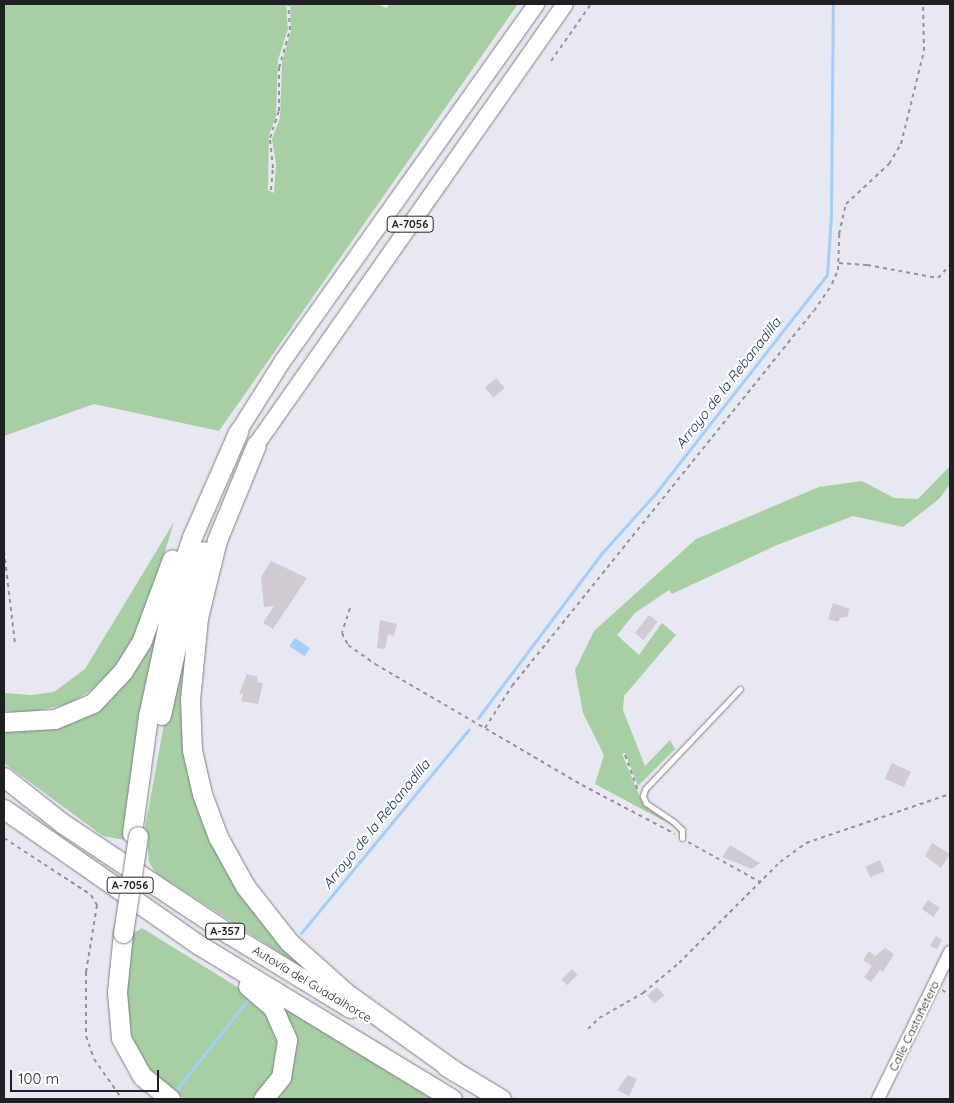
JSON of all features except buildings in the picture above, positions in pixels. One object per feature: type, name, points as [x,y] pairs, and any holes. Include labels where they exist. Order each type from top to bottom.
[{"type":"highway","points":[[4,722],[55,719],[93,703],[123,671],[142,640],[186,525],[210,474],[238,432]]},
{"type":"highway","points":[[153,1099],[138,1085],[118,1054],[110,1011],[110,976],[120,931],[135,835],[148,716],[177,582],[192,537],[238,432]]},
{"type":"highway","points":[[135,835],[190,585],[231,486],[256,445]]},
{"type":"highway","points":[[256,445],[217,540],[198,618],[190,698],[192,750],[202,794],[218,837],[245,886],[289,942],[346,993],[456,1072]]},
{"type":"highway","name":"Autovía del Guadalhorce","points":[[4,777],[62,823],[229,934],[501,1099]]},
{"type":"highway","name":"Autovía del Guadalhorce","points":[[4,809],[199,945],[452,1099]]},
{"type":"highway","points":[[120,931],[116,997],[121,1038],[142,1076],[170,1099]]},
{"type":"highway","points":[[199,945],[267,1001],[283,1025],[287,1040],[286,1063],[276,1085],[262,1099]]},
{"type":"main road","name":"A-7056","points":[[238,432],[282,362],[536,4]]},
{"type":"main road","name":"A-7056","points":[[256,445],[565,4]]},
{"type":"street","name":"Calle Castañetero","points":[[878,1099],[950,952]]},
{"type":"lane","points":[[682,838],[682,830],[646,803],[642,796],[645,789],[740,689]]},
{"type":"path","points":[[271,190],[273,168],[270,138],[279,111],[279,68],[290,30],[288,4]]},
{"type":"path","points":[[551,61],[590,4]]},
{"type":"path","points":[[485,728],[512,686],[607,565],[814,311],[832,284],[839,263],[840,226],[846,204],[889,164],[903,136],[924,51],[923,4]]},
{"type":"path","points":[[839,263],[867,265],[938,278],[950,265]]},
{"type":"path","points":[[4,551],[15,643]]},
{"type":"path","points":[[350,608],[342,633],[348,645],[582,785],[760,882]]},
{"type":"path","points":[[625,755],[642,796]]},
{"type":"path","points":[[588,1028],[599,1018],[643,993],[679,963],[780,862],[806,843],[950,794]]},
{"type":"path","points":[[4,838],[91,895],[97,905],[86,972],[86,1036],[94,1059],[122,1099]]},
{"type":"green space","points":[[4,4],[286,4],[288,29],[278,60],[276,116],[269,135],[268,190],[274,193],[276,164],[272,139],[280,118],[282,62],[291,30],[290,4],[377,4],[386,8],[390,4],[518,4],[219,431],[94,404],[4,436]]},
{"type":"green space","points":[[950,466],[950,484],[939,499],[903,527],[853,516],[777,545],[672,594],[669,590],[635,613],[617,635],[639,655],[662,623],[676,635],[624,696],[623,710],[645,766],[670,740],[675,749],[638,786],[625,753],[622,754],[642,802],[677,828],[595,784],[604,755],[583,713],[575,670],[594,631],[696,539],[819,487],[862,481],[894,498],[918,499]]},
{"type":"green space","points":[[174,522],[148,606],[132,644],[114,668],[92,690],[68,704],[27,713],[4,711],[4,693],[31,695],[54,692],[85,669]]},
{"type":"green space","points":[[193,594],[200,806],[314,975],[156,873],[149,862],[147,839],[143,839],[174,669]]},
{"type":"green space","points":[[161,612],[125,840],[103,836],[4,763],[4,731],[24,731],[75,719]]},
{"type":"green space","points":[[142,928],[252,996],[279,1031],[277,1072],[264,1091],[251,1099],[184,1099],[150,1073],[131,1046],[124,1017],[128,937]]},
{"type":"green space","points":[[276,1003],[435,1099],[270,1099],[286,1078]]},
{"type":"water","points":[[295,638],[310,648],[304,656],[289,646]]},
{"type":"waterway","name":"Arroyo de la Rebanadilla","points":[[478,718],[602,553],[655,494],[827,275],[831,214],[833,4]]},
{"type":"waterway","name":"Arroyo de la Rebanadilla","points":[[301,933],[469,729]]},
{"type":"waterway","name":"Arroyo de la Rebanadilla","points":[[177,1089],[249,998]]}]
